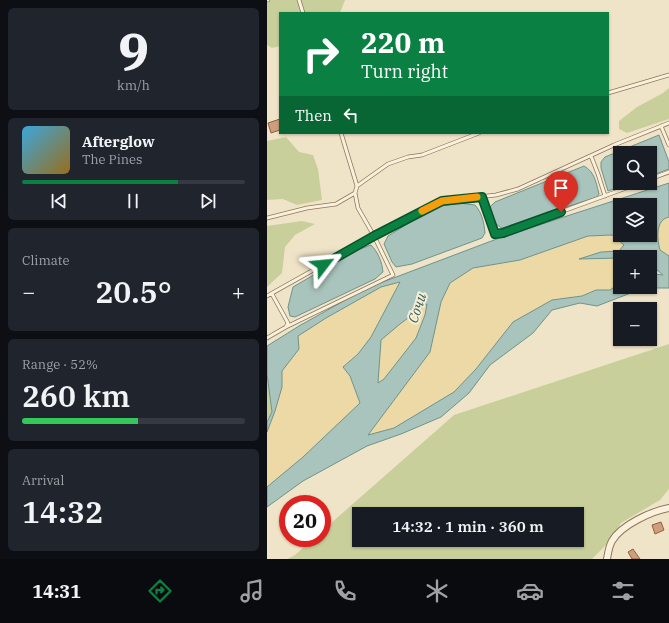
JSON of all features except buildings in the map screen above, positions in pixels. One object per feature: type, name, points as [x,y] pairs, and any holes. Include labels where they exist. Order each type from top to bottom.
[{"type":"street","points":[[607,559],[608,550],[613,540],[622,530],[655,511],[669,508]]},
{"type":"lane","points":[[299,0],[303,12]]},
{"type":"lane","points":[[609,93],[669,75]]},
{"type":"lane","points":[[267,296],[374,236],[442,201],[496,195],[518,189],[669,123]]},
{"type":"lane","points":[[661,126],[669,145]]},
{"type":"lane","points":[[267,338],[286,327],[393,275],[374,236],[358,208],[355,193],[357,186],[341,134]]},
{"type":"lane","points":[[357,186],[388,164],[408,157],[422,155],[476,134]]},
{"type":"lane","points":[[591,156],[605,196]]},
{"type":"lane","points":[[657,176],[669,172]]},
{"type":"lane","points":[[482,197],[495,234],[503,233],[621,190]]},
{"type":"lane","points":[[267,218],[307,208],[337,204],[355,193]]},
{"type":"lane","points":[[272,294],[288,323],[286,327]]},
{"type":"green space","points":[[267,0],[345,0],[340,12],[279,12],[279,46],[272,48],[267,45]]},
{"type":"green space","points":[[669,88],[669,119],[627,133],[619,129],[619,121],[637,107],[663,93]]},
{"type":"green space","points":[[286,137],[299,152],[313,155],[318,169],[322,200],[297,205],[283,199],[267,200],[267,141]]},
{"type":"green space","points":[[302,221],[315,224],[295,235],[285,247],[282,273],[267,287],[267,226]]},
{"type":"green space","points":[[669,344],[669,489],[660,500],[621,523],[608,543],[592,559],[287,559],[295,555],[304,547],[331,547],[331,523],[454,415]]},
{"type":"green space","points":[[267,374],[272,412],[267,422]]},
{"type":"sand","points":[[669,217],[669,256],[660,250],[658,230],[661,221]]},
{"type":"sand","points":[[612,235],[613,242],[621,242],[625,245],[620,250],[601,252],[582,259],[613,258],[613,288],[610,290],[596,290],[582,296],[552,300],[513,322],[476,369],[454,392],[394,428],[368,435],[430,352],[441,302],[450,283],[473,268],[520,260],[588,236]]},
{"type":"sand","points":[[400,282],[371,337],[358,354],[343,367],[350,376],[361,403],[303,457],[267,487],[267,432],[282,387],[282,371],[288,361],[298,336],[326,318],[381,287]]},
{"type":"sand","points":[[427,303],[425,315],[416,338],[384,379],[377,383],[381,340]]},
{"type":"water","points":[[659,135],[669,162],[669,169],[657,173],[657,146],[632,146]]},
{"type":"water","points":[[613,154],[613,189],[608,191],[601,168],[601,162],[605,157]]},
{"type":"water","points":[[584,166],[591,171],[595,178],[599,194],[597,197],[502,228],[493,220],[489,208],[495,202]]},
{"type":"water","points":[[669,183],[669,217],[664,219],[659,226],[658,241],[660,250],[669,256],[669,288],[657,288],[657,274],[663,275],[657,270],[657,250],[620,250],[624,245],[620,242],[657,242],[657,198],[623,198],[647,190],[657,190],[657,187]]},
{"type":"water","name":"Сочи","points":[[613,201],[613,236],[588,236],[520,260],[473,268],[450,283],[441,302],[430,352],[368,435],[394,428],[454,392],[476,369],[513,322],[552,300],[582,296],[596,290],[610,290],[613,288],[613,294],[628,294],[597,306],[580,303],[552,310],[533,333],[490,365],[469,393],[441,417],[401,434],[367,446],[303,481],[284,495],[279,495],[279,498],[267,507],[267,487],[303,457],[360,403],[350,376],[343,367],[358,354],[371,337],[400,282],[381,287],[326,318],[298,336],[299,349],[282,371],[282,387],[267,432],[267,422],[272,412],[267,374],[267,346],[299,326],[367,288],[502,237]],"holes":[[[427,304],[425,315],[416,338],[384,379],[378,383],[381,340]]]},
{"type":"water","points":[[459,203],[475,205],[481,214],[485,233],[482,238],[412,264],[396,267],[392,262],[384,244],[388,236],[412,221],[441,206]]},
{"type":"water","points":[[371,245],[379,257],[383,272],[375,279],[295,317],[290,316],[288,307],[293,287],[357,250]]},
{"type":"water","points":[[613,251],[613,258],[579,259],[601,252]]},
{"type":"slow traffic","points":[[422,211],[442,201],[477,197]]},
{"type":"route","points":[[323,265],[374,236],[442,201],[482,197],[495,234],[503,233],[561,212]]}]
